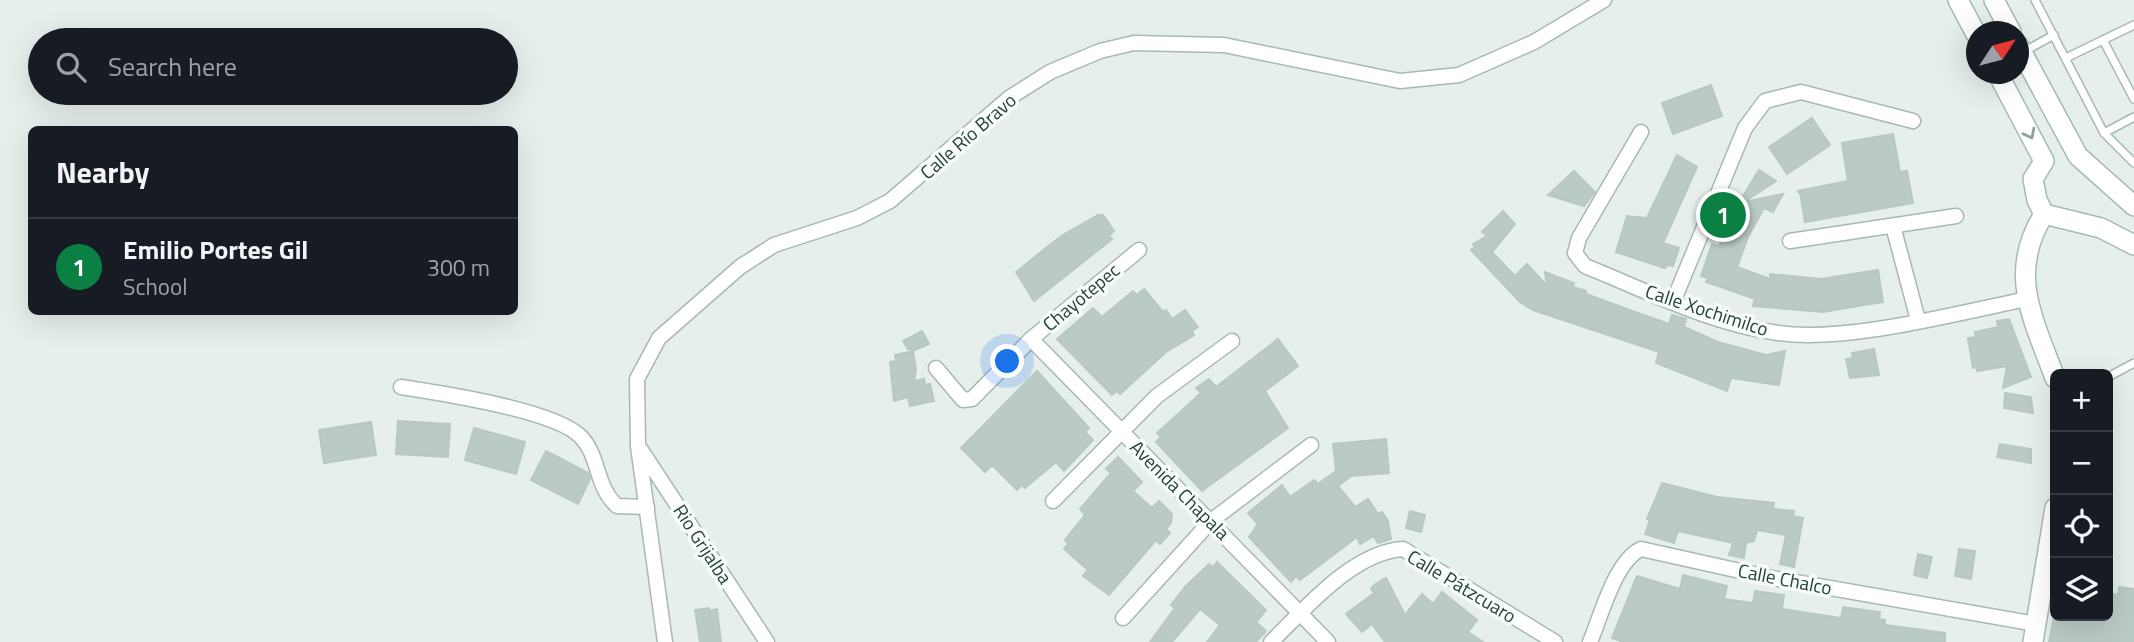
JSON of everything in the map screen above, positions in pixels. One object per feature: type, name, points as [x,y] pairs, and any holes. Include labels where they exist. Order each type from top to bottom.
[{"type":"main road","points":[[1958,0],[1969,21]]},
{"type":"main road","points":[[1994,0],[2005,21]]},
{"type":"main road","points":[[2029,66],[2078,156],[2134,206]]},
{"type":"main road","points":[[2003,84],[2044,161]]},
{"type":"main road","points":[[2044,214],[2037,200],[2033,179],[2044,161],[2063,153],[2078,156]]},
{"type":"main road","points":[[2044,214],[2094,225],[2118,234],[2134,245]]},
{"type":"main road","points":[[2044,214],[2031,234],[2024,271],[2027,299],[2052,369]]},
{"type":"main road","points":[[2035,633],[2050,539]]},
{"type":"street","name":"Calle Río Bravo","points":[[664,642],[638,446],[637,379],[659,338],[740,267],[774,245],[857,218],[890,201],[1009,98],[1050,72],[1100,51],[1134,43],[1224,45],[1400,81],[1459,75],[1534,42],[1604,0]]},
{"type":"street","points":[[1673,302],[1745,128],[1765,101],[1801,92],[1913,121]]},
{"type":"street","name":"Calle Xochimilco","points":[[1641,132],[1578,238],[1575,253],[1585,266],[1673,302],[1739,325],[1778,333],[1812,335],[1917,320],[2027,299]]},
{"type":"street","points":[[1790,241],[1955,216]]},
{"type":"street","points":[[1893,226],[1917,320]]},
{"type":"street","name":"Chayotepec","points":[[936,368],[956,394],[963,400],[972,399],[1031,339],[1139,250]]},
{"type":"street","name":"Avenida Chapala","points":[[1031,339],[1328,642]]},
{"type":"street","points":[[1053,501],[1120,430],[1173,383],[1232,341]]},
{"type":"street","points":[[401,387],[505,406],[553,421],[579,434],[591,449],[600,484],[607,497],[617,506],[646,508]]},
{"type":"street","name":"Rio Grijalba","points":[[638,446],[768,642]]},
{"type":"street","points":[[1124,618],[1211,521],[1311,446]]},
{"type":"street","name":"Calle Pátzcuaro","points":[[1271,642],[1299,614],[1367,558],[1388,550],[1403,549],[1555,642]]},
{"type":"street","name":"Calle Chalco","points":[[1590,642],[1620,570],[1631,554],[1641,549],[2035,633]]},
{"type":"lane","points":[[2035,0],[2104,133],[2134,163]]},
{"type":"lane","points":[[2066,58],[2134,24]]},
{"type":"lane","points":[[2029,45],[2054,35]]},
{"type":"lane","points":[[2103,40],[2134,99]]},
{"type":"lane","points":[[2104,133],[2134,117]]},
{"type":"lane","points":[[2113,374],[2134,363]]},
{"type":"building","points":[[1711,85],[1722,116],[1673,134],[1662,103]]},
{"type":"building","points":[[1812,118],[1830,145],[1787,174],[1769,147]]},
{"type":"building","points":[[1893,134],[1900,172],[1907,171],[1913,203],[1805,222],[1801,198],[1804,200],[1798,191],[1848,181],[1842,143]]},
{"type":"building","points":[[1677,155],[1697,167],[1663,243],[1679,248],[1673,266],[1667,265],[1665,268],[1616,252],[1627,216],[1647,218]]},
{"type":"building","points":[[1759,170],[1776,181],[1744,202],[1783,194],[1773,212],[1764,208],[1748,237],[1737,267],[1770,279],[1770,274],[1821,279],[1878,270],[1883,302],[1823,312],[1753,306],[1755,299],[1706,282],[1708,278],[1701,276],[1712,244],[1719,247],[1734,211]]},
{"type":"building","points":[[1574,171],[1595,192],[1584,206],[1548,195]]},
{"type":"building","points":[[1503,211],[1515,224],[1492,252],[1515,276],[1527,264],[1547,286],[1545,272],[1574,283],[1573,287],[1586,291],[1586,294],[1669,324],[1672,315],[1686,319],[1684,327],[1718,342],[1766,355],[1785,351],[1779,385],[1731,378],[1727,391],[1656,363],[1659,352],[1533,310],[1520,302],[1471,250],[1475,247],[1473,244],[1487,236],[1482,232]]},
{"type":"building","points":[[1098,215],[1103,215],[1114,231],[1109,235],[1112,239],[1034,301],[1016,272],[1061,236]]},
{"type":"building","points":[[1144,289],[1172,319],[1185,310],[1198,327],[1192,331],[1194,335],[1166,352],[1120,394],[1117,391],[1112,395],[1057,339],[1093,308],[1102,317],[1133,291],[1137,295]]},
{"type":"building","points":[[2009,319],[2031,377],[2003,388],[2007,366],[1977,371],[1977,367],[1973,368],[1968,338],[1976,337],[1975,332],[1998,327],[1997,321]]},
{"type":"building","points":[[922,331],[929,344],[915,350],[908,349],[903,341]]},
{"type":"building","points":[[1278,339],[1298,366],[1265,391],[1288,428],[1202,491],[1156,442],[1161,437],[1157,433],[1201,393],[1196,388],[1209,379],[1216,387]]},
{"type":"building","points":[[1874,349],[1879,375],[1850,378],[1846,359],[1853,358],[1852,353]]},
{"type":"building","points":[[913,351],[916,369],[914,381],[924,379],[925,385],[930,384],[934,401],[910,406],[908,397],[894,401],[890,362],[896,361],[895,355]]},
{"type":"building","points":[[1037,371],[1089,428],[1085,432],[1093,440],[1064,471],[1056,462],[1025,488],[1021,485],[1017,490],[992,465],[985,472],[961,448]]},
{"type":"building","points":[[2005,393],[2031,397],[2033,413],[2004,408]]},
{"type":"building","points":[[398,421],[450,424],[448,457],[396,454]]},
{"type":"building","points":[[371,422],[376,455],[324,463],[319,430]]},
{"type":"building","points":[[474,428],[525,442],[516,474],[465,460]]},
{"type":"building","points":[[1386,439],[1389,473],[1351,476],[1338,486],[1355,507],[1368,499],[1378,514],[1382,512],[1388,521],[1391,539],[1378,543],[1374,536],[1360,544],[1357,537],[1300,580],[1296,576],[1291,582],[1249,537],[1258,524],[1248,513],[1282,485],[1290,497],[1314,480],[1318,484],[1336,471],[1333,444]]},
{"type":"building","points":[[2000,444],[2031,449],[2031,463],[1997,457]]},
{"type":"building","points":[[546,451],[588,473],[590,479],[578,504],[531,480]]},
{"type":"building","points":[[1118,457],[1142,482],[1133,491],[1152,508],[1159,501],[1172,514],[1171,523],[1166,529],[1170,533],[1160,544],[1156,540],[1109,595],[1083,576],[1088,570],[1064,549],[1068,544],[1065,540],[1085,515],[1080,509],[1111,473],[1106,469]]},
{"type":"building","points":[[1662,483],[1717,497],[1774,503],[1773,509],[1794,511],[1793,516],[1803,518],[1794,567],[1780,564],[1786,535],[1757,530],[1754,541],[1746,543],[1744,558],[1729,555],[1733,543],[1678,531],[1674,543],[1645,534],[1650,520],[1647,519]]},
{"type":"building","points":[[1410,511],[1425,515],[1421,532],[1406,528]]},
{"type":"building","points":[[1959,549],[1975,551],[1971,579],[1955,576]]},
{"type":"building","points":[[1918,554],[1932,557],[1927,578],[1914,575]]},
{"type":"building","points":[[1217,562],[1266,610],[1256,622],[1266,631],[1256,642],[1207,642],[1220,625],[1200,609],[1172,642],[1150,642],[1175,608],[1171,605],[1185,587],[1209,564],[1213,567]]},
{"type":"building","points":[[1683,575],[1727,586],[1724,599],[1753,603],[1755,591],[1784,595],[1782,609],[1841,618],[1843,607],[1880,612],[1879,619],[1885,620],[1885,625],[1945,633],[1945,642],[1623,642],[1612,638],[1637,576],[1680,589]]},
{"type":"building","points":[[1386,578],[1405,615],[1422,594],[1433,604],[1442,592],[1477,620],[1468,632],[1483,642],[1385,642],[1372,624],[1362,632],[1346,614],[1374,593],[1371,589],[1374,585]]},
{"type":"building","points":[[2119,587],[2134,589],[2134,642],[2049,642],[2053,621],[2113,621],[2113,594],[2118,595]]},
{"type":"building","points":[[709,608],[710,611],[717,609],[721,642],[700,642],[695,610]]},
{"type":"place","name":"Emilio Portes Gil","points":[[1723,215]]}]
